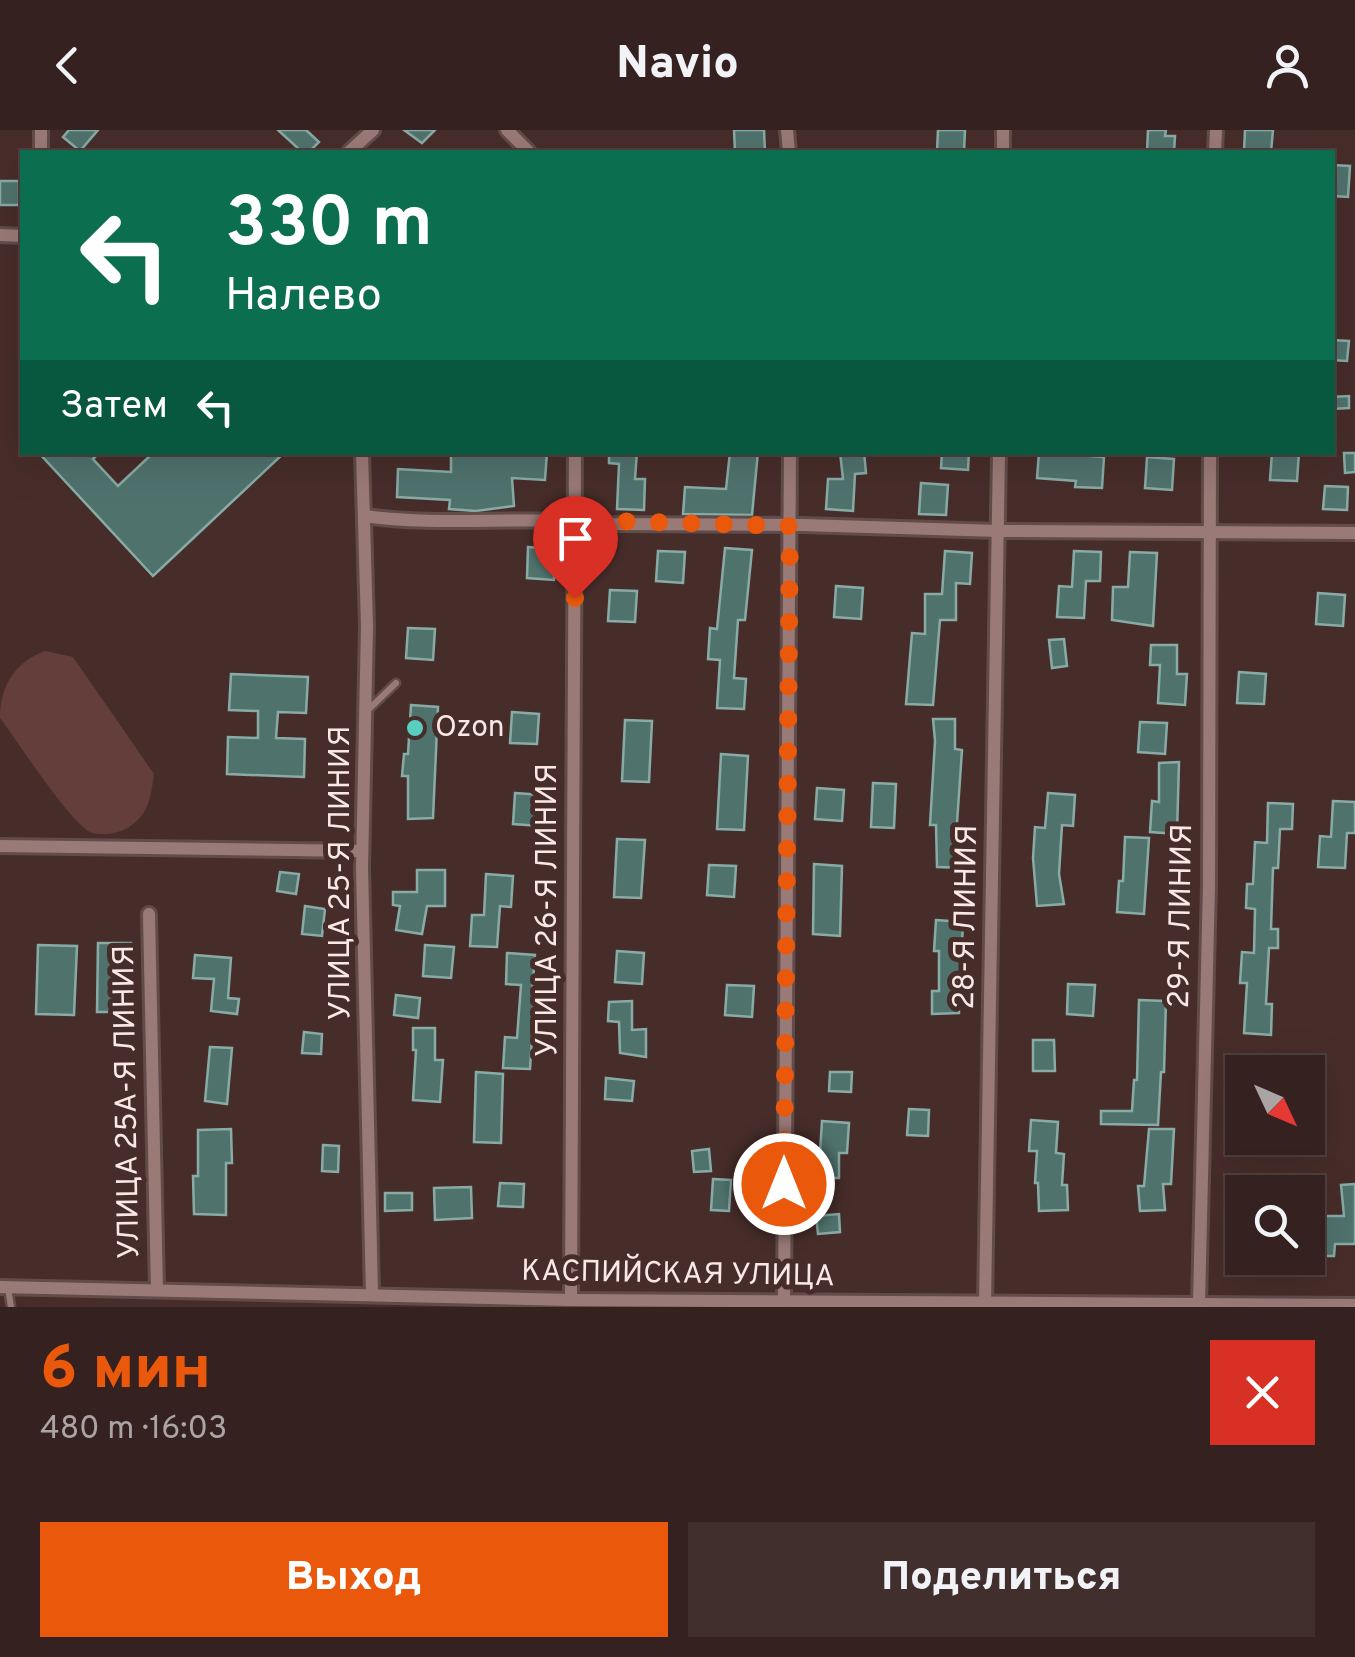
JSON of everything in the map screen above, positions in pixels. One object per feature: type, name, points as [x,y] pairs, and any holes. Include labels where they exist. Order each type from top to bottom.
[{"type":"street","points":[[351,150],[373,130]]},
{"type":"street","points":[[508,130],[527,150]]},
{"type":"street","name":"УЛИЦА 25-Я ЛИНИЯ","points":[[362,455],[362,851],[372,1294]]},
{"type":"street","name":"УЛИЦА 26-Я ЛИНИЯ","points":[[571,1300],[575,455]]},
{"type":"street","points":[[784,1301],[790,455]]},
{"type":"street","name":"28-Я ЛИНИЯ","points":[[986,1304],[999,455]]},
{"type":"street","name":"29-Я ЛИНИЯ","points":[[1200,1302],[1209,885],[1210,455]]},
{"type":"street","points":[[364,516],[451,522],[575,520],[998,531],[1355,533]]},
{"type":"street","points":[[0,846],[362,851]]},
{"type":"street","name":"УЛИЦА 25А-Я ЛИНИЯ","points":[[149,914],[156,1290]]},
{"type":"street","name":"КАСПИЙСКАЯ УЛИЦА","points":[[4,1287],[156,1290],[260,1300],[372,1294],[814,1304],[1355,1305]]},
{"type":"lane","points":[[365,713],[396,683]]},
{"type":"lane","points":[[4,1287],[11,1307]]},
{"type":"shaded area","points":[[45,651],[73,657],[154,774],[145,810],[125,829],[102,834],[83,827],[0,718],[11,677],[25,662]]},
{"type":"building","points":[[69,130],[98,130],[81,150],[63,137]]},
{"type":"building","points":[[278,130],[306,130],[319,142],[311,150],[300,150]]},
{"type":"building","points":[[404,130],[435,130],[422,143]]},
{"type":"building","points":[[734,130],[764,130],[765,150],[735,150]]},
{"type":"building","points":[[938,130],[965,130],[964,150],[937,150]]},
{"type":"building","points":[[1148,130],[1166,130],[1165,136],[1175,136],[1174,150],[1147,150]]},
{"type":"building","points":[[1245,130],[1273,130],[1271,150],[1244,150]]},
{"type":"building","points":[[1335,165],[1350,166],[1348,197],[1335,196]]},
{"type":"building","points":[[0,181],[19,181],[19,205],[0,205]]},
{"type":"building","points":[[1335,340],[1349,341],[1347,361],[1335,360]]},
{"type":"building","points":[[1349,396],[1349,408],[1335,409],[1335,397]]},
{"type":"building","points":[[1344,453],[1355,453],[1355,472],[1345,473]]},
{"type":"building","points":[[41,455],[97,455],[93,459],[118,486],[151,455],[282,455],[153,576]]},
{"type":"building","points":[[451,455],[547,455],[545,480],[512,478],[514,506],[476,511],[449,509],[450,500],[397,497],[398,469],[451,472]]},
{"type":"building","points":[[609,455],[637,455],[635,479],[645,479],[644,510],[617,509],[619,464],[609,463]]},
{"type":"building","points":[[730,455],[758,455],[752,515],[683,514],[685,487],[726,489]]},
{"type":"building","points":[[840,455],[864,455],[866,473],[855,474],[853,511],[826,509],[828,479],[843,479]]},
{"type":"building","points":[[942,455],[969,455],[968,470],[941,468]]},
{"type":"building","points":[[1039,455],[1104,457],[1102,488],[1075,487],[1076,481],[1037,478]]},
{"type":"building","points":[[1272,455],[1299,455],[1297,481],[1270,480]]},
{"type":"building","points":[[1147,457],[1174,459],[1172,490],[1145,488]]},
{"type":"building","points":[[921,483],[948,485],[946,515],[919,514]]},
{"type":"building","points":[[1325,486],[1348,487],[1347,510],[1323,509]]},
{"type":"building","points":[[528,547],[555,549],[554,580],[527,578]]},
{"type":"building","points":[[725,548],[752,550],[745,620],[738,620],[734,678],[746,679],[744,709],[717,708],[720,660],[708,659],[710,628],[717,629]]},
{"type":"building","points":[[658,551],[685,552],[683,583],[656,581]]},
{"type":"building","points":[[945,551],[972,553],[970,584],[956,583],[956,620],[940,620],[933,705],[906,704],[912,633],[925,634],[925,594],[942,594]]},
{"type":"building","points":[[1074,551],[1101,552],[1100,581],[1086,581],[1084,618],[1057,617],[1059,586],[1072,587]]},
{"type":"building","points":[[1130,552],[1157,553],[1153,626],[1112,620],[1113,587],[1128,587]]},
{"type":"building","points":[[836,586],[863,588],[861,619],[834,617]]},
{"type":"building","points":[[610,590],[637,591],[635,622],[608,621]]},
{"type":"building","points":[[1318,593],[1345,595],[1343,626],[1316,624]]},
{"type":"building","points":[[408,628],[435,629],[433,660],[406,658]]},
{"type":"building","points":[[1064,639],[1067,666],[1052,668],[1049,640]]},
{"type":"building","points":[[1151,645],[1177,645],[1177,674],[1187,674],[1185,705],[1158,703],[1160,665],[1150,665]]},
{"type":"building","points":[[1239,672],[1266,674],[1264,704],[1237,703]]},
{"type":"building","points":[[231,674],[308,677],[306,713],[278,712],[276,738],[305,739],[304,777],[227,774],[228,737],[258,738],[258,711],[229,710]]},
{"type":"building","points":[[411,705],[438,707],[433,818],[408,819],[408,776],[402,776],[404,754],[408,754]]},
{"type":"building","points":[[512,712],[539,714],[537,744],[510,743]]},
{"type":"building","points":[[933,719],[955,719],[955,749],[962,750],[956,838],[965,838],[966,868],[937,867],[936,825],[930,825]]},
{"type":"building","points":[[625,720],[652,721],[649,782],[622,781]]},
{"type":"building","points":[[1140,722],[1167,723],[1165,754],[1138,752]]},
{"type":"building","points":[[721,754],[748,756],[744,830],[717,829]]},
{"type":"building","points":[[1179,762],[1177,834],[1150,832],[1152,801],[1159,802],[1159,763]]},
{"type":"building","points":[[873,783],[896,784],[894,828],[871,827]]},
{"type":"building","points":[[817,788],[844,790],[842,821],[815,819]]},
{"type":"building","points":[[515,793],[542,795],[540,826],[513,824]]},
{"type":"building","points":[[1048,793],[1075,795],[1073,826],[1062,825],[1059,874],[1064,904],[1037,906],[1035,827],[1045,828]]},
{"type":"building","points":[[1333,801],[1355,802],[1355,833],[1347,833],[1345,868],[1318,867],[1320,836],[1331,837]]},
{"type":"building","points":[[1268,803],[1293,804],[1292,829],[1280,829],[1278,868],[1273,868],[1271,929],[1278,929],[1278,948],[1269,948],[1266,1004],[1272,1004],[1271,1035],[1244,1033],[1247,983],[1240,983],[1242,952],[1254,953],[1255,909],[1246,908],[1247,884],[1253,884],[1255,842],[1267,843]]},
{"type":"building","points":[[1125,837],[1149,838],[1144,914],[1117,912]]},
{"type":"building","points":[[617,839],[645,840],[641,898],[614,897]]},
{"type":"building","points":[[814,864],[842,866],[840,936],[813,934]]},
{"type":"building","points":[[709,865],[736,866],[734,897],[707,895]]},
{"type":"building","points":[[417,870],[445,870],[445,906],[427,906],[422,934],[396,930],[400,906],[393,905],[393,892],[417,892]]},
{"type":"building","points":[[280,872],[299,874],[296,894],[277,891]]},
{"type":"building","points":[[486,874],[513,876],[511,907],[500,906],[497,947],[470,946],[472,915],[484,915]]},
{"type":"building","points":[[305,906],[325,909],[322,936],[302,934]]},
{"type":"building","points":[[936,920],[963,922],[964,985],[958,985],[959,1013],[932,1014],[932,991],[939,991],[939,951],[934,951]]},
{"type":"building","points":[[98,943],[131,943],[129,1012],[97,1012]]},
{"type":"building","points":[[38,945],[77,946],[74,1015],[36,1014]]},
{"type":"building","points":[[425,945],[454,947],[451,978],[423,976]]},
{"type":"building","points":[[617,951],[644,953],[642,984],[615,982]]},
{"type":"building","points":[[507,953],[535,955],[532,992],[547,992],[547,1021],[533,1023],[530,1069],[503,1068],[505,1037],[517,1038],[521,985],[506,984]]},
{"type":"building","points":[[195,955],[231,958],[228,998],[239,999],[237,1014],[211,1011],[214,979],[193,978]]},
{"type":"building","points":[[1068,984],[1095,985],[1093,1016],[1067,1014]]},
{"type":"building","points":[[727,985],[754,986],[752,1017],[725,1015]]},
{"type":"building","points":[[396,995],[420,998],[418,1018],[394,1015]]},
{"type":"building","points":[[1139,1000],[1166,1001],[1158,1125],[1101,1124],[1101,1111],[1132,1111],[1137,1080]]},
{"type":"building","points":[[632,1001],[632,1030],[646,1029],[646,1057],[620,1053],[619,1022],[608,1021],[609,1002]]},
{"type":"building","points":[[413,1028],[435,1028],[435,1060],[443,1060],[440,1102],[413,1100]]},
{"type":"building","points":[[304,1032],[322,1034],[321,1054],[302,1053]]},
{"type":"building","points":[[1033,1040],[1054,1040],[1055,1071],[1033,1071]]},
{"type":"building","points":[[210,1047],[232,1048],[227,1104],[205,1101]]},
{"type":"building","points":[[476,1072],[503,1074],[501,1143],[474,1142]]},
{"type":"building","points":[[830,1072],[852,1072],[851,1092],[829,1091]]},
{"type":"building","points":[[606,1078],[634,1081],[632,1101],[605,1099]]},
{"type":"building","points":[[909,1109],[929,1110],[928,1136],[907,1135]]},
{"type":"building","points":[[1031,1120],[1058,1122],[1056,1153],[1064,1154],[1062,1185],[1067,1185],[1068,1210],[1039,1211],[1035,1183],[1037,1151],[1029,1151]]},
{"type":"building","points":[[822,1121],[849,1123],[847,1153],[839,1153],[839,1178],[817,1178]]},
{"type":"building","points":[[231,1129],[232,1163],[226,1163],[226,1215],[194,1214],[198,1130]]},
{"type":"building","points":[[1149,1129],[1174,1129],[1171,1184],[1163,1184],[1165,1210],[1140,1211],[1138,1186],[1144,1186]]},
{"type":"building","points":[[323,1145],[339,1146],[338,1172],[322,1171]]},
{"type":"building","points":[[709,1149],[711,1171],[694,1172],[692,1151]]},
{"type":"building","points":[[713,1179],[731,1180],[729,1211],[711,1210]]},
{"type":"building","points":[[500,1183],[524,1184],[523,1207],[498,1206]]},
{"type":"building","points":[[1355,1184],[1355,1244],[1335,1244],[1334,1256],[1325,1256],[1325,1216],[1344,1216],[1341,1185]]},
{"type":"building","points":[[471,1187],[472,1218],[435,1220],[434,1188]]},
{"type":"building","points":[[385,1193],[412,1193],[412,1210],[385,1211]]},
{"type":"building","points":[[839,1214],[840,1232],[818,1234],[816,1216]]},
{"type":"place","name":"Ozon","points":[[415,728]]},
{"type":"route","points":[[575,598],[575,520],[606,524],[790,526],[784,1184]]}]
